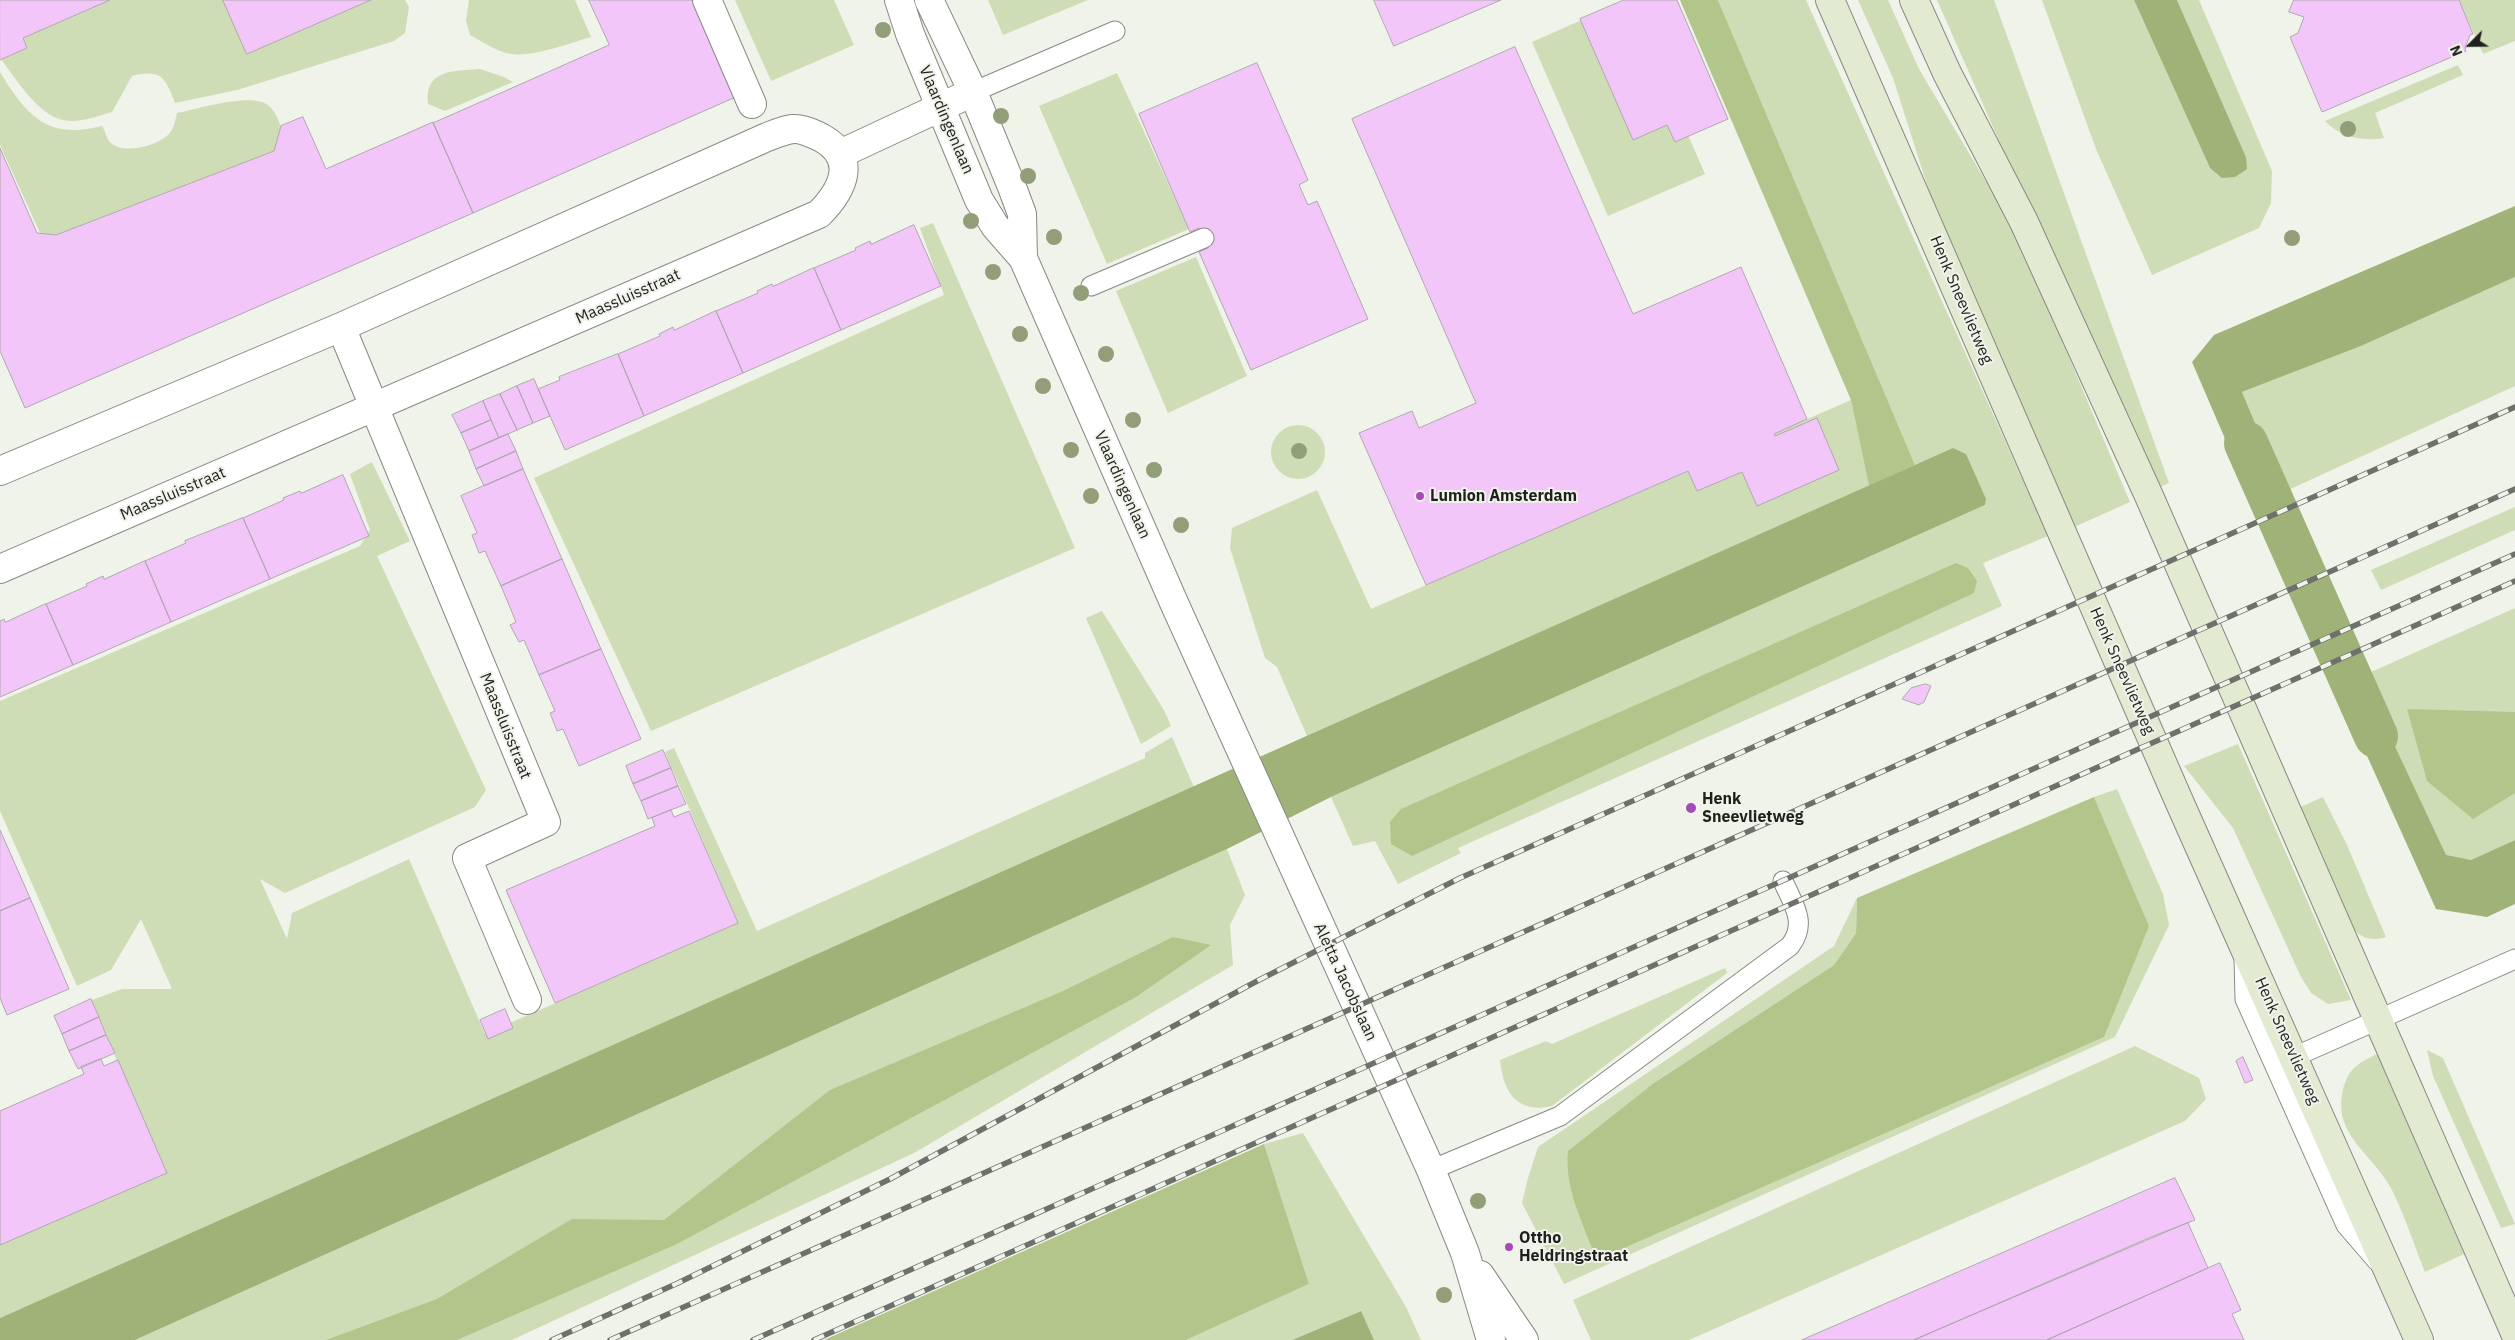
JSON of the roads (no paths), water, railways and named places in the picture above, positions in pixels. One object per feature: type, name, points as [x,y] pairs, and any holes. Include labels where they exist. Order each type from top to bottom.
[{"type":"main road","name":"Henk Sneevlietweg","points":[[1830,0],[2147,730],[2419,1340]]},
{"type":"main road","points":[[1914,0],[1947,73],[2024,222],[2145,487],[2276,789],[2380,1020],[2515,1333]]},
{"type":"street","points":[[707,0],[752,104]]},
{"type":"street","name":"Vlaardingenlaan","points":[[899,0],[910,34],[979,200],[995,226],[1024,258],[1175,605],[1224,711]]},
{"type":"street","name":"Vlaardingenlaan","points":[[929,0],[973,92],[1022,214],[1024,258]]},
{"type":"street","points":[[0,471],[341,327],[767,137],[794,128],[831,143],[840,154],[973,92]]},
{"type":"street","name":"Maassluisstraat","points":[[0,569],[819,214],[833,200],[842,184],[844,167],[840,154]]},
{"type":"street","name":"Maassluisstraat","points":[[341,327],[546,822],[467,858],[527,1000]]},
{"type":"street","name":"Aletta Jacobslaan","points":[[1224,711],[1293,868],[1432,1170],[1465,1253],[1491,1340]]},
{"type":"street","name":"Aletta Jacobslaan","points":[[1465,1253],[1524,1340]]},
{"type":"lane","points":[[973,92],[1115,31]]},
{"type":"lane","points":[[1092,286],[1204,238]]},
{"type":"lane","points":[[1432,1170],[1560,1116],[1790,946],[1797,937],[1800,926],[1783,881]]},
{"type":"lane","points":[[2244,946],[2245,1000],[2346,1226],[2392,1278]]},
{"type":"lane","points":[[2294,1057],[2515,959]]},
{"type":"waterway","points":[[2246,443],[2376,736]]},
{"type":"railway","points":[[552,1340],[678,1283],[890,1179],[1259,980],[1460,878],[2515,407]]},
{"type":"railway","points":[[610,1340],[2515,489]]},
{"type":"railway","points":[[753,1340],[2515,554]]},
{"type":"railway","points":[[814,1340],[2515,581]]},
{"type":"place","name":"Lumion Amsterdam","points":[[1420,496]]},
{"type":"place","name":"Henk Sneevlietweg","points":[[1691,808]]},
{"type":"place","name":"Ottho Heldringstraat","points":[[1509,1247]]}]
